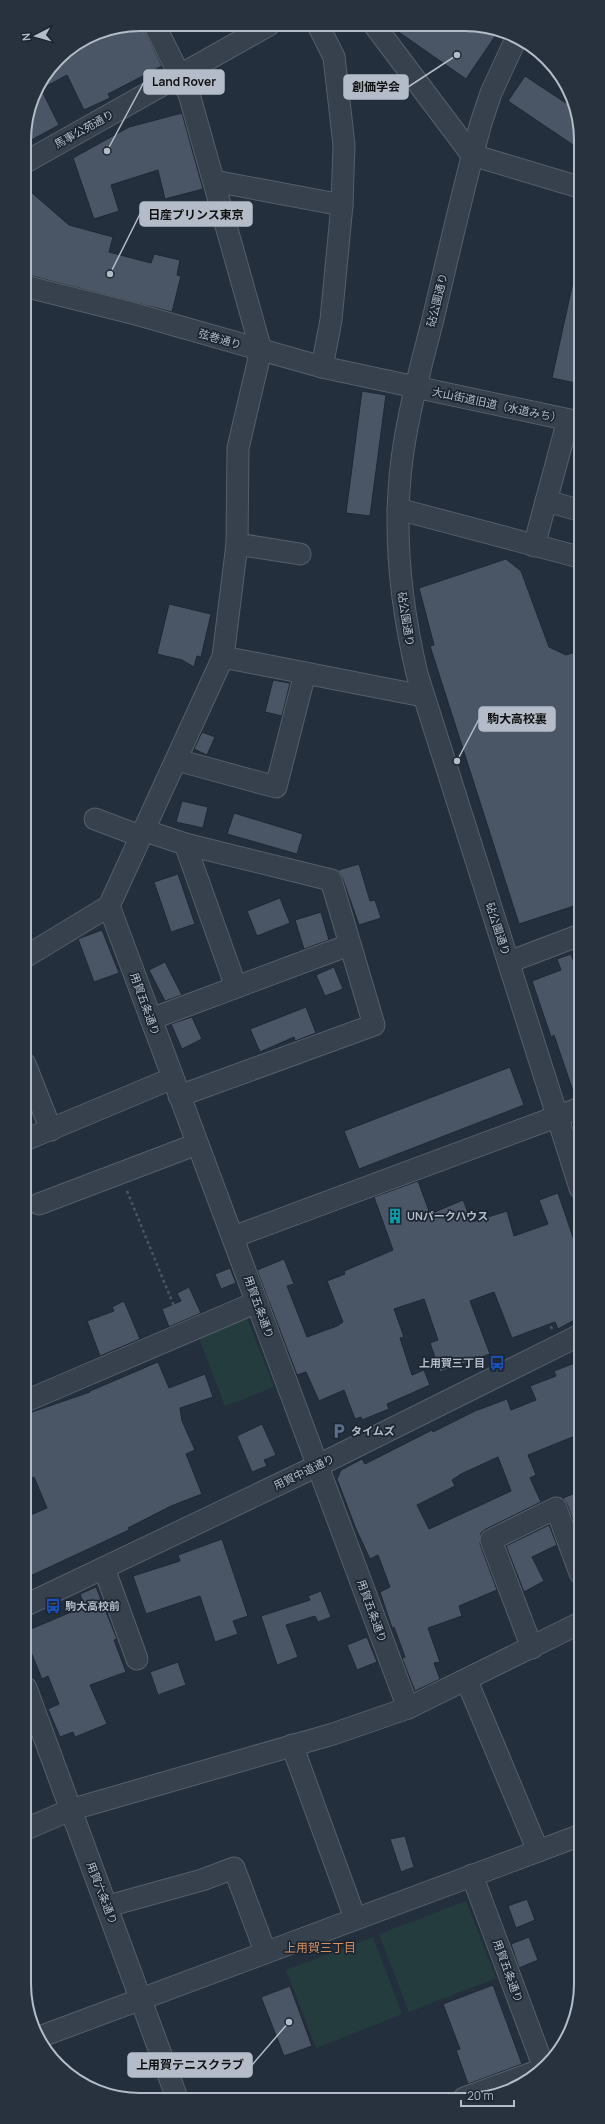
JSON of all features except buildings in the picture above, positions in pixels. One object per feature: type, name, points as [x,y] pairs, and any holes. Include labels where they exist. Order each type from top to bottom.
[{"type":"street","points":[[31,953],[108,906],[177,760],[223,657],[237,544],[238,448],[260,350],[189,94],[158,31]]},
{"type":"street","name":"馬事公苑通り","points":[[31,159],[259,31]]},
{"type":"street","points":[[321,31],[334,58],[344,145],[342,205],[331,320],[322,367]]},
{"type":"street","points":[[380,31],[472,155],[574,186]]},
{"type":"street","name":"砧公園通り","points":[[515,43],[491,93],[472,155],[416,388],[402,458],[398,509],[399,556],[403,604],[411,651],[423,696],[574,1169]]},
{"type":"street","points":[[214,181],[342,205]]},
{"type":"street","name":"弦巻通り","points":[[31,288],[132,313],[322,367],[416,388]]},
{"type":"street","name":"大山街道旧道（水道みち）","points":[[416,388],[574,421]]},
{"type":"street","points":[[534,546],[546,501],[574,421]]},
{"type":"street","points":[[546,501],[574,509]]},
{"type":"street","points":[[398,509],[574,556]]},
{"type":"street","points":[[237,544],[300,554]]},
{"type":"street","points":[[223,657],[423,696]]},
{"type":"street","points":[[177,760],[276,787],[305,673]]},
{"type":"street","points":[[31,1138],[176,1087],[374,1025],[349,945],[331,880],[142,833],[95,819]]},
{"type":"street","points":[[185,844],[236,987]]},
{"type":"street","name":"用賀五条通り","points":[[108,906],[408,1708]]},
{"type":"street","points":[[508,962],[574,937]]},
{"type":"street","points":[[151,1019],[349,945]]},
{"type":"street","points":[[31,1079],[51,1130]]},
{"type":"street","points":[[233,1238],[574,1110]]},
{"type":"street","points":[[39,1204],[197,1144]]},
{"type":"street","points":[[31,1398],[256,1302]]},
{"type":"street","name":"用賀中道通り","points":[[31,1604],[318,1466],[574,1338]]},
{"type":"street","points":[[532,1648],[491,1540],[556,1508],[574,1557]]},
{"type":"street","points":[[104,1568],[137,1659]]},
{"type":"street","points":[[31,1827],[70,1810],[333,1734],[408,1708],[574,1626]]},
{"type":"street","points":[[467,1680],[538,1851]]},
{"type":"street","name":"用賀六条通り","points":[[31,1702],[176,2093]]},
{"type":"street","points":[[292,1745],[355,1918]]},
{"type":"street","points":[[44,2035],[574,1838]]},
{"type":"street","points":[[108,1906],[202,1880],[234,1868],[265,1952]]},
{"type":"street","name":"用賀五条通り","points":[[472,1875],[541,2062]]},
{"type":"street","points":[[480,2092],[527,2074]]},
{"type":"path","points":[[120,1173],[185,1333]]},
{"type":"path","points":[[538,1299],[559,1346]]},
{"type":"green space","points":[[247,1318],[274,1387],[225,1406],[199,1338]]},
{"type":"green space","points":[[466,1901],[496,1978],[409,2012],[379,1934]]},
{"type":"green space","points":[[373,1937],[402,2014],[316,2048],[286,1970]]},
{"type":"place","name":"創価学会","points":[[457,55]]},
{"type":"place","name":"Land Rover","points":[[107,151]]},
{"type":"place","name":"日産プリンス東京","points":[[110,274]]},
{"type":"place","name":"駒大高校裏","points":[[457,761]]},
{"type":"place","name":"UNパークハウス","points":[[395,1216]]},
{"type":"place","name":"上用賀三丁目","points":[[497,1363]]},
{"type":"place","name":"タイムズ","points":[[339,1431]]},
{"type":"place","name":"駒大高校前","points":[[53,1606]]},
{"type":"place","name":"上用賀テニスクラブ","points":[[289,2022]]},
{"type":"district","name":"上用賀三丁目","points":[[320,1948]]}]
